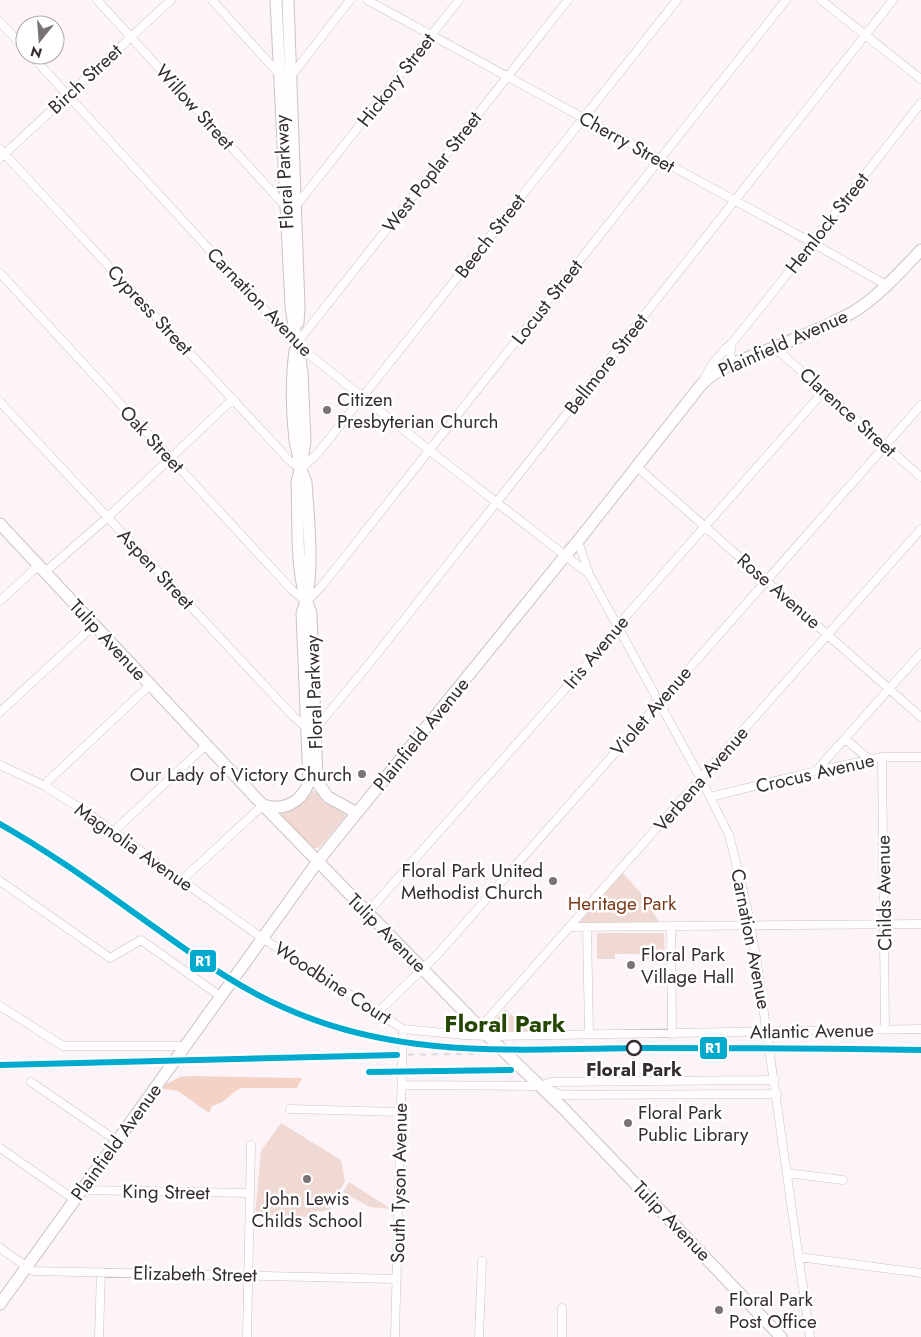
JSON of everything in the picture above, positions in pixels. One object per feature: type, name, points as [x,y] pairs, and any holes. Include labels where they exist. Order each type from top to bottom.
[{"type":"main road","name":"Floral Parkway","points":[[276,0],[286,75]]},
{"type":"main road","name":"Floral Parkway","points":[[288,0],[287,130],[293,265],[299,307],[292,372],[305,440],[301,469],[306,482],[303,525],[310,571],[306,602],[311,613],[309,659],[313,782]]},
{"type":"main road","name":"Plainfield Avenue","points":[[0,1304],[318,861],[578,541],[701,385],[716,372],[854,312],[886,285],[921,250]]},
{"type":"main road","name":"Tulip Avenue","points":[[0,524],[263,805],[367,913],[672,1221],[781,1337]]},
{"type":"main road","points":[[263,805],[278,808],[287,806],[301,796],[313,782],[328,797],[357,813]]},
{"type":"street","name":"Willow Street","points":[[97,0],[291,207]]},
{"type":"street","name":"Birch Street","points":[[2,154],[171,0]]},
{"type":"street","points":[[212,0],[286,75],[350,0]]},
{"type":"street","name":"Cherry Street","points":[[367,0],[811,242],[886,285]]},
{"type":"street","name":"Hickory Street","points":[[332,160],[459,0]]},
{"type":"street","name":"West Poplar Street","points":[[296,344],[568,0]]},
{"type":"street","name":"Beech Street","points":[[301,469],[318,453],[676,0]]},
{"type":"street","name":"Locust Street","points":[[306,602],[321,587],[786,0]]},
{"type":"street","points":[[822,0],[921,80]]},
{"type":"street","name":"Bellmore Street","points":[[312,728],[496,502],[893,0]]},
{"type":"street","points":[[0,22],[15,38]]},
{"type":"street","name":"Carnation Avenue","points":[[40,65],[296,344],[589,574]]},
{"type":"street","name":"Hemlock Street","points":[[701,385],[711,366],[732,343],[921,103]]},
{"type":"street","name":"Cypress Street","points":[[2,154],[290,461],[301,469]]},
{"type":"street","name":"Floral Parkway","points":[[291,207],[332,160]]},
{"type":"street","name":"Oak Street","points":[[0,273],[291,589],[306,602]]},
{"type":"street","points":[[732,343],[730,354],[734,364]]},
{"type":"street","name":"Clarence Street","points":[[774,348],[921,477]]},
{"type":"street","name":"Iris Avenue","points":[[367,913],[618,627],[626,614],[824,391]]},
{"type":"street","points":[[0,601],[108,517],[232,399]]},
{"type":"street","name":"Aspen Street","points":[[0,402],[284,705],[312,728]]},
{"type":"street","name":"Violet Avenue","points":[[378,1012],[437,955],[921,405]]},
{"type":"street","name":"Rose Avenue","points":[[636,466],[921,717]]},
{"type":"street","name":"Verbena Avenue","points":[[484,1032],[570,927],[921,530]]},
{"type":"street","name":"Carnation Avenue","points":[[578,541],[589,574],[701,779],[729,835],[747,907],[768,1031],[810,1337]]},
{"type":"street","points":[[0,712],[94,625]]},
{"type":"street","points":[[816,771],[921,653]]},
{"type":"street","points":[[44,786],[150,685]]},
{"type":"street","points":[[845,739],[870,760]]},
{"type":"street","points":[[114,831],[206,745]]},
{"type":"street","name":"Crocus Avenue","points":[[710,798],[816,771],[882,757],[921,757]]},
{"type":"street","name":"Childs Avenue","points":[[882,757],[885,1029]]},
{"type":"street","name":"Magnolia Avenue","points":[[0,765],[44,786],[114,831],[262,938]]},
{"type":"street","points":[[182,880],[263,805]]},
{"type":"street","points":[[0,881],[110,958],[138,940],[141,940],[220,996]]},
{"type":"street","points":[[570,927],[921,924]]},
{"type":"street","points":[[671,926],[672,1034]]},
{"type":"street","points":[[587,927],[589,1034]]},
{"type":"street","name":"Woodbine Court","points":[[262,938],[403,1029]]},
{"type":"street","points":[[0,1006],[63,1046],[185,1046]]},
{"type":"street","name":"Atlantic Avenue","points":[[403,1029],[464,1035],[484,1032],[672,1034],[921,1029]]},
{"type":"street","name":"South Tyson Avenue","points":[[395,1337],[403,1029]]},
{"type":"street","points":[[402,1085],[540,1086],[551,1082],[775,1080]]},
{"type":"street","points":[[31,1082],[117,1141]]},
{"type":"street","points":[[540,1086],[562,1095],[776,1094]]},
{"type":"street","points":[[290,1110],[401,1112]]},
{"type":"street","points":[[246,1337],[251,1145]]},
{"type":"street","points":[[0,1148],[78,1195]]},
{"type":"street","points":[[788,1173],[843,1180]]},
{"type":"street","name":"King Street","points":[[78,1195],[250,1193]]},
{"type":"street","name":"Elizabeth Street","points":[[0,1248],[34,1271],[397,1279]]},
{"type":"street","points":[[799,1257],[921,1273]]},
{"type":"street","points":[[479,1337],[482,1261]]},
{"type":"street","points":[[99,1337],[101,1272]]},
{"type":"street","points":[[562,1308],[562,1337]]},
{"type":"green space","points":[[312,790],[346,816],[319,848],[311,848],[282,817],[282,813]]},
{"type":"green space","name":"Heritage Park","points":[[621,871],[640,892],[661,925],[573,926]]},
{"type":"green space","points":[[597,933],[664,933],[665,959],[645,959],[644,954],[615,954],[615,959],[597,959]]},
{"type":"green space","points":[[505,1009],[530,1031],[494,1034],[488,1028]]},
{"type":"green space","points":[[281,1123],[341,1160],[345,1181],[330,1210],[313,1212],[306,1217],[255,1214],[261,1151]]},
{"type":"green space","points":[[349,1182],[391,1209],[370,1207],[343,1192]]},
{"type":"shaded area","points":[[180,1077],[302,1078],[297,1088],[241,1088],[221,1103],[212,1106],[209,1113],[178,1091],[161,1087]]},
{"type":"railway","points":[[0,824],[62,862],[211,968],[242,987]]},
{"type":"railway","points":[[757,1048],[802,1048]]},
{"type":"railway","points":[[0,1065],[339,1055],[479,1054]]},
{"type":"railway","points":[[391,1071],[414,1071]]},
{"type":"transit line","name":"R1","points":[[0,824],[63,863],[193,955],[238,984],[269,1001],[328,1025],[372,1036],[416,1044],[460,1048],[816,1048],[921,1050]]},
{"type":"transit line","name":"R1","points":[[0,1065],[397,1055]]},
{"type":"transit line","name":"R1","points":[[369,1072],[511,1070]]},
{"type":"place","name":"Citizen Presbyterian Church","points":[[327,410]]},
{"type":"place","name":"Our Lady of Victory Church","points":[[362,774]]},
{"type":"place","name":"Floral Park United Methodist Church","points":[[553,881]]},
{"type":"place","name":"Floral Park Village Hall","points":[[631,965]]},
{"type":"place","name":"Floral Park","points":[[634,1048]]},
{"type":"place","name":"Floral Park Public Library","points":[[628,1123]]},
{"type":"place","name":"John Lewis Childs School","points":[[307,1179]]},
{"type":"place","name":"Floral Park Post Office","points":[[719,1310]]},
{"type":"district","name":"Floral Park","points":[[505,1023]]}]
